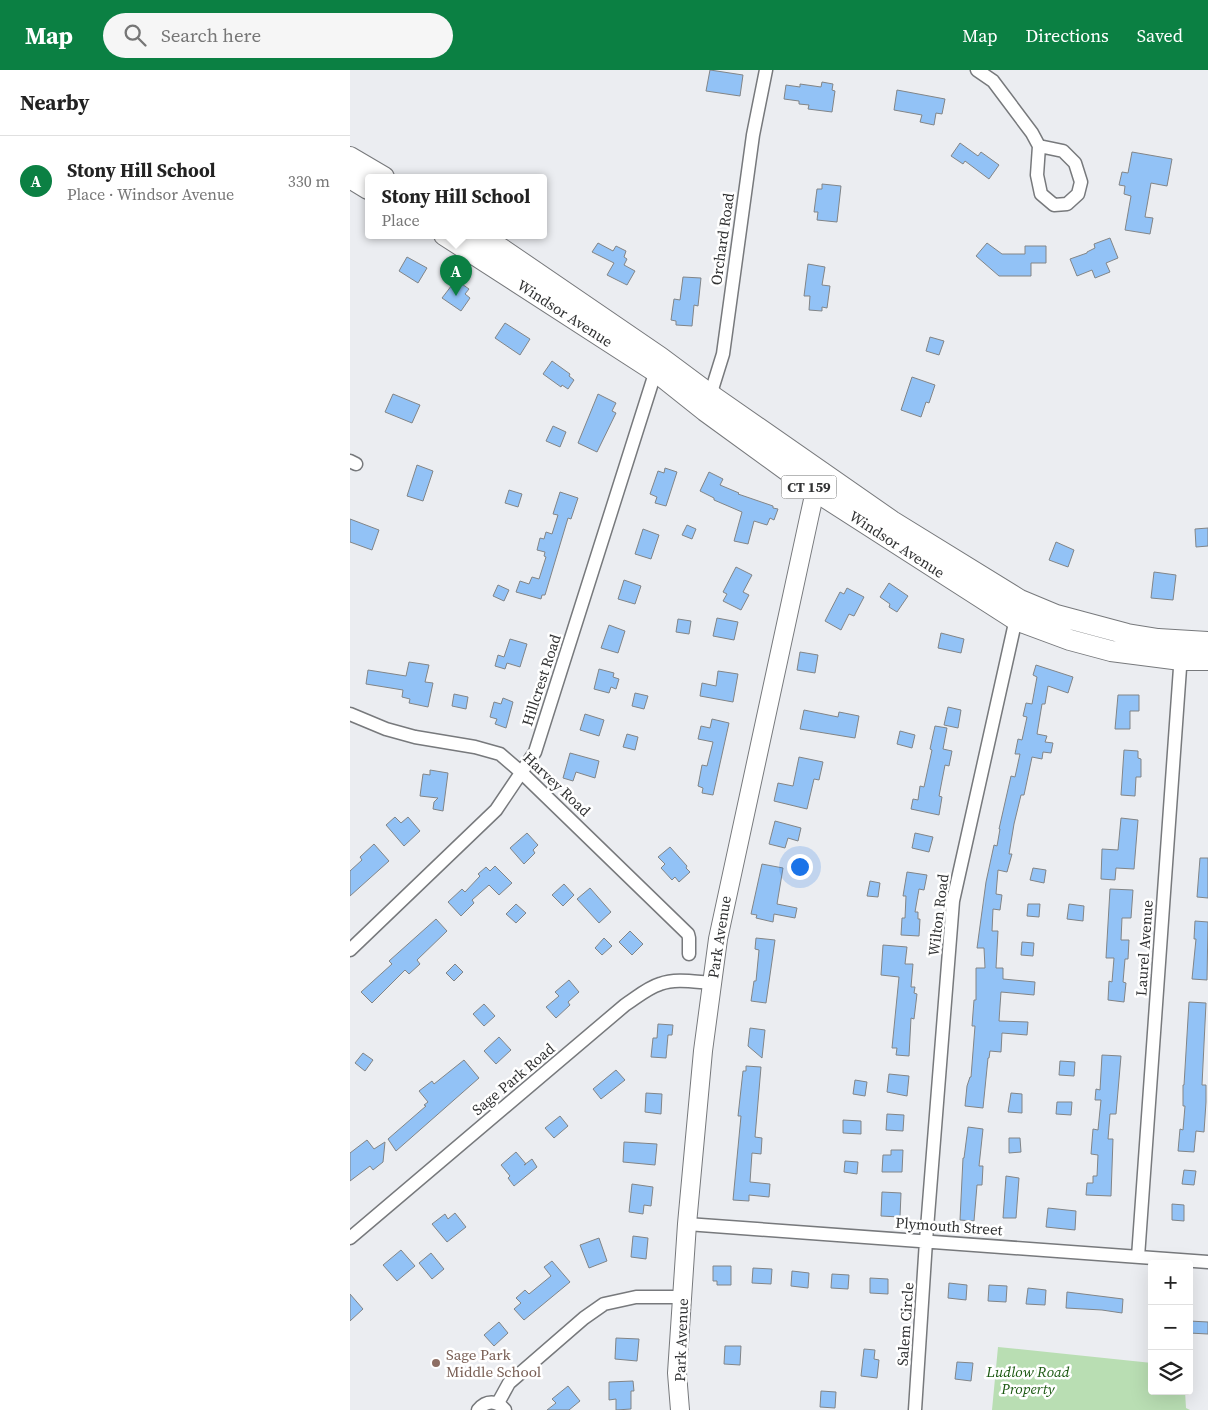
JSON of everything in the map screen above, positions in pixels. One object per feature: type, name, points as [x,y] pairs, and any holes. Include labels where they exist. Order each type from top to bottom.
[{"type":"main road","points":[[350,157],[379,174]]},
{"type":"main road","points":[[350,178],[365,187]]},
{"type":"main road","name":"Windsor Avenue","points":[[451,239],[658,365]]},
{"type":"main road","name":"Windsor Avenue","points":[[485,239],[502,249],[708,403],[1016,620],[1070,640],[1111,651],[1182,651],[1208,642]]},
{"type":"main road","name":"Windsor Avenue","points":[[819,482],[907,531],[1020,600],[1056,615],[1127,634],[1208,660]]},
{"type":"main road","name":"Park Avenue","points":[[680,1410],[678,1373],[687,1224],[703,1052],[718,939],[727,891],[819,482]]},
{"type":"street","name":"Orchard Road","points":[[708,403],[723,354],[753,135],[766,70]]},
{"type":"street","points":[[977,70],[992,81],[1032,132],[1039,146],[1037,175],[1041,194],[1054,205],[1067,204],[1078,194],[1081,182],[1076,163],[1063,151],[1039,146]]},
{"type":"street","name":"Hillcrest Road","points":[[350,950],[496,810],[535,752],[658,365]]},
{"type":"street","name":"Wilton Road","points":[[926,1241],[953,901],[1020,600]]},
{"type":"street","name":"Laurel Avenue","points":[[1138,1257],[1182,651]]},
{"type":"street","name":"Harvey Road","points":[[350,714],[386,729],[415,737],[475,746],[500,754],[688,934],[688,954]]},
{"type":"street","name":"Sage Park Road","points":[[350,1238],[644,992],[659,984],[675,981],[712,983]]},
{"type":"street","name":"Plymouth Street","points":[[687,1224],[1208,1262]]},
{"type":"street","name":"Salem Circle","points":[[915,1410],[926,1241]]},
{"type":"street","points":[[478,1410],[488,1402],[502,1406],[509,1383],[584,1318],[604,1304],[636,1297],[682,1297]]},
{"type":"green space","name":"Ludlow Road Property","points":[[998,1347],[1148,1363],[1148,1395],[1185,1395],[1186,1408],[1190,1410],[992,1410]]},
{"type":"building","points":[[710,70],[743,75],[740,96],[706,91]]},
{"type":"building","points":[[822,82],[833,84],[832,90],[835,91],[832,112],[808,109],[809,105],[799,104],[799,101],[784,99],[786,85],[800,87],[800,84],[821,87]]},
{"type":"building","points":[[897,90],[945,99],[942,114],[936,113],[934,125],[920,122],[922,115],[894,110]]},
{"type":"building","points":[[960,143],[978,156],[981,152],[999,165],[989,179],[965,161],[963,164],[951,156]]},
{"type":"building","points":[[1132,152],[1172,159],[1167,186],[1151,183],[1145,217],[1153,218],[1150,234],[1125,230],[1131,196],[1124,194],[1125,186],[1119,185],[1122,172],[1128,173]]},
{"type":"building","points":[[822,184],[841,186],[837,222],[817,220],[818,212],[814,212],[817,189],[822,189]]},
{"type":"building","points":[[1110,238],[1118,258],[1106,263],[1110,272],[1095,278],[1092,270],[1077,276],[1070,259],[1087,253],[1095,248],[1094,244]]},
{"type":"building","points":[[598,243],[613,251],[616,246],[626,251],[624,257],[627,259],[624,265],[635,271],[627,285],[607,275],[614,263],[592,252]]},
{"type":"building","points":[[987,243],[1002,254],[1025,254],[1025,246],[1046,246],[1046,263],[1031,263],[1031,276],[999,276],[976,256]]},
{"type":"building","points":[[407,257],[427,268],[418,283],[399,271]]},
{"type":"building","points":[[808,264],[825,267],[822,285],[830,286],[827,308],[822,307],[822,311],[809,310],[810,296],[804,296]]},
{"type":"building","points":[[683,277],[701,278],[698,306],[694,305],[692,326],[676,325],[676,321],[671,320],[674,299],[680,300]]},
{"type":"building","points":[[459,282],[469,289],[465,294],[470,298],[461,311],[442,298],[452,285],[455,288]]},
{"type":"building","points":[[505,323],[530,339],[520,355],[495,338]]},
{"type":"building","points":[[930,337],[944,341],[939,355],[926,351]]},
{"type":"building","points":[[552,361],[570,374],[569,376],[574,380],[568,389],[562,385],[561,387],[543,374]]},
{"type":"building","points":[[912,377],[935,385],[929,403],[926,402],[921,417],[901,410]]},
{"type":"building","points":[[393,394],[420,405],[412,423],[385,412]]},
{"type":"building","points":[[598,394],[616,403],[612,411],[616,413],[597,452],[578,443]]},
{"type":"building","points":[[553,426],[566,432],[560,447],[546,441]]},
{"type":"building","points":[[417,465],[433,471],[423,501],[407,496]]},
{"type":"building","points":[[665,468],[677,472],[666,506],[655,503],[657,497],[650,494],[658,471],[664,473]]},
{"type":"building","points":[[709,472],[723,479],[720,485],[778,509],[774,520],[770,518],[767,525],[754,521],[748,544],[734,541],[742,512],[714,500],[714,498],[700,491]]},
{"type":"building","points":[[509,490],[522,494],[518,507],[505,503]]},
{"type":"building","points":[[560,492],[578,498],[571,519],[568,518],[545,595],[542,595],[541,599],[516,592],[520,581],[529,584],[532,577],[539,579],[546,557],[544,556],[545,552],[537,550],[540,538],[544,539],[546,532],[552,534],[558,515],[553,514]]},
{"type":"building","points":[[350,519],[379,530],[372,550],[350,542]]},
{"type":"building","points":[[687,525],[696,529],[692,539],[682,535]]},
{"type":"building","points":[[1208,528],[1208,546],[1196,547],[1195,529]]},
{"type":"building","points":[[643,529],[659,535],[651,559],[635,554]]},
{"type":"building","points":[[1056,542],[1074,550],[1068,567],[1049,560]]},
{"type":"building","points":[[736,567],[752,575],[743,592],[749,595],[741,610],[723,601],[727,594],[723,592]]},
{"type":"building","points":[[1154,572],[1176,575],[1173,600],[1151,598]]},
{"type":"building","points":[[624,580],[641,586],[635,604],[618,599]]},
{"type":"building","points":[[889,583],[908,596],[897,612],[889,607],[890,604],[880,597]]},
{"type":"building","points":[[498,585],[509,590],[504,601],[493,596]]},
{"type":"building","points":[[847,588],[864,597],[854,616],[849,614],[841,630],[825,621],[840,592],[844,594]]},
{"type":"building","points":[[717,618],[738,622],[734,640],[713,636]]},
{"type":"building","points":[[678,619],[691,621],[689,634],[676,632]]},
{"type":"building","points":[[609,625],[625,631],[618,653],[601,648]]},
{"type":"building","points":[[941,633],[964,639],[961,653],[938,648]]},
{"type":"building","points":[[510,639],[527,644],[520,667],[507,663],[505,669],[495,666],[498,655],[504,657]]},
{"type":"building","points":[[800,652],[818,655],[815,673],[797,670]]},
{"type":"building","points":[[409,662],[429,665],[425,682],[433,683],[428,707],[409,703],[410,699],[402,697],[403,690],[366,684],[368,670],[406,676]]},
{"type":"building","points":[[1036,665],[1073,677],[1068,693],[1048,686],[1045,704],[1042,704],[1037,734],[1047,736],[1045,742],[1053,743],[1051,753],[1043,752],[1042,759],[1032,757],[1024,795],[1021,795],[1014,824],[1009,854],[1012,854],[1007,872],[998,870],[996,894],[1002,895],[1000,910],[993,909],[992,931],[998,931],[996,968],[1003,968],[1003,979],[1035,982],[1034,995],[1001,992],[999,1021],[1028,1022],[1027,1035],[1002,1033],[1001,1052],[990,1051],[988,1058],[983,1108],[965,1106],[967,1086],[971,1077],[975,1026],[972,1026],[974,1000],[976,1000],[976,968],[985,968],[984,948],[977,948],[986,882],[994,845],[997,846],[1011,776],[1015,777],[1020,754],[1015,754],[1018,739],[1022,740],[1027,717],[1023,716],[1026,703],[1032,704],[1037,677],[1033,675]]},
{"type":"building","points":[[599,669],[614,673],[613,677],[619,679],[616,689],[611,687],[609,693],[594,689]]},
{"type":"building","points":[[718,671],[738,674],[733,702],[700,696],[702,683],[716,686]]},
{"type":"building","points":[[635,693],[648,696],[644,709],[632,706]]},
{"type":"building","points":[[454,694],[468,697],[466,709],[452,706]]},
{"type":"building","points":[[1118,695],[1139,695],[1139,711],[1130,711],[1130,729],[1115,729]]},
{"type":"building","points":[[503,698],[513,702],[506,728],[495,724],[497,719],[490,717],[494,702],[501,704]]},
{"type":"building","points":[[948,707],[961,710],[958,728],[944,725]]},
{"type":"building","points":[[804,710],[838,717],[839,712],[859,716],[855,738],[800,729]]},
{"type":"building","points":[[585,714],[604,720],[599,736],[580,730]]},
{"type":"building","points":[[712,719],[729,723],[713,795],[702,793],[703,788],[698,786],[702,765],[707,766],[713,742],[698,739],[701,726],[710,728]]},
{"type":"building","points":[[935,726],[947,728],[943,749],[952,751],[949,766],[945,765],[939,796],[942,797],[939,815],[911,809],[913,799],[918,800],[920,786],[924,787]]},
{"type":"building","points":[[900,731],[915,735],[912,748],[897,744]]},
{"type":"building","points":[[627,734],[638,737],[635,750],[623,747]]},
{"type":"building","points":[[1124,750],[1138,751],[1138,758],[1141,759],[1141,777],[1136,777],[1135,796],[1121,795]]},
{"type":"building","points":[[570,753],[599,761],[595,778],[576,772],[573,781],[563,778]]},
{"type":"building","points":[[799,757],[823,762],[819,780],[814,779],[807,809],[774,801],[778,783],[793,786]]},
{"type":"building","points":[[430,770],[448,773],[443,811],[433,809],[434,802],[438,798],[420,796],[423,774],[430,775]]},
{"type":"building","points":[[395,817],[401,823],[408,817],[420,831],[404,846],[386,825]]},
{"type":"building","points":[[1121,818],[1138,820],[1134,869],[1116,868],[1115,880],[1101,879],[1102,849],[1118,850]]},
{"type":"building","points":[[775,821],[801,828],[798,841],[788,838],[785,848],[769,844]]},
{"type":"building","points":[[527,833],[538,845],[533,850],[535,853],[524,864],[510,848]]},
{"type":"building","points":[[915,833],[933,837],[929,852],[912,848]]},
{"type":"building","points":[[374,844],[389,861],[350,896],[350,871],[362,860],[360,857]]},
{"type":"building","points":[[670,847],[690,872],[679,882],[675,877],[672,880],[661,868],[665,864],[658,857]]},
{"type":"building","points":[[1200,858],[1208,858],[1208,898],[1197,897]]},
{"type":"building","points":[[762,864],[783,868],[777,904],[797,908],[795,918],[774,914],[773,922],[756,918],[757,915],[751,914]]},
{"type":"building","points":[[495,866],[512,883],[499,895],[489,885],[472,900],[474,903],[461,916],[448,902],[462,889],[465,892],[480,876],[478,874],[486,867],[490,871]]},
{"type":"building","points":[[1033,868],[1046,870],[1044,883],[1030,880]]},
{"type":"building","points":[[907,872],[927,875],[924,890],[919,889],[915,912],[918,912],[918,919],[920,919],[919,936],[901,935],[902,918],[905,918],[906,896],[903,896]]},
{"type":"building","points":[[870,881],[880,883],[878,897],[867,896]]},
{"type":"building","points":[[564,884],[574,895],[563,906],[552,895]]},
{"type":"building","points":[[590,888],[611,912],[599,923],[577,899]]},
{"type":"building","points":[[1110,889],[1133,890],[1131,918],[1122,918],[1121,940],[1129,940],[1128,959],[1125,959],[1123,982],[1126,983],[1124,1002],[1108,1000],[1109,981],[1112,982],[1114,958],[1106,958]]},
{"type":"building","points":[[516,904],[526,913],[516,923],[506,914]]},
{"type":"building","points":[[1028,904],[1040,904],[1039,917],[1027,916]]},
{"type":"building","points":[[1069,904],[1084,906],[1083,921],[1067,919]]},
{"type":"building","points":[[436,919],[447,931],[417,960],[420,964],[409,974],[405,970],[372,1003],[361,992],[392,964],[389,961]]},
{"type":"building","points":[[1195,921],[1208,922],[1207,980],[1192,979],[1196,939],[1194,939]]},
{"type":"building","points":[[630,931],[643,944],[632,955],[619,942]]},
{"type":"building","points":[[604,938],[612,946],[602,955],[595,948]]},
{"type":"building","points":[[756,938],[775,940],[766,1003],[751,1001],[754,981],[756,981],[759,950],[755,949]]},
{"type":"building","points":[[1022,942],[1034,943],[1033,956],[1021,955]]},
{"type":"building","points":[[883,945],[907,947],[905,964],[913,964],[911,987],[915,987],[914,993],[917,994],[914,1019],[911,1018],[909,1056],[896,1055],[897,1048],[892,1048],[899,977],[881,975]]},
{"type":"building","points":[[455,964],[463,972],[454,981],[446,973]]},
{"type":"building","points":[[569,980],[579,992],[568,1002],[570,1005],[556,1018],[546,1007],[559,996],[555,992]]},
{"type":"building","points":[[1189,1002],[1206,1003],[1202,1085],[1206,1085],[1204,1132],[1196,1131],[1194,1152],[1178,1151],[1180,1129],[1183,1130],[1185,1106],[1183,1106],[1183,1085]]},
{"type":"building","points":[[484,1004],[495,1016],[484,1026],[473,1014]]},
{"type":"building","points":[[658,1024],[673,1025],[672,1035],[668,1035],[666,1058],[651,1057],[653,1038],[657,1038]]},
{"type":"building","points":[[750,1028],[765,1030],[762,1058],[748,1046]]},
{"type":"building","points":[[499,1037],[511,1050],[496,1064],[484,1051]]},
{"type":"building","points":[[363,1053],[373,1060],[365,1071],[355,1063]]},
{"type":"building","points":[[1102,1055],[1121,1056],[1116,1114],[1110,1114],[1108,1139],[1113,1139],[1111,1196],[1086,1195],[1087,1183],[1093,1183],[1093,1176],[1097,1176],[1098,1155],[1091,1154],[1093,1129],[1098,1130],[1101,1100],[1095,1100],[1096,1089],[1100,1090]]},
{"type":"building","points":[[464,1060],[479,1078],[396,1151],[388,1139],[426,1106],[424,1105],[428,1102],[419,1091],[432,1081],[434,1084]]},
{"type":"building","points":[[1060,1061],[1075,1062],[1074,1076],[1059,1075]]},
{"type":"building","points":[[746,1066],[761,1067],[755,1137],[762,1138],[761,1154],[752,1153],[750,1182],[770,1184],[769,1197],[749,1195],[749,1201],[733,1200],[741,1116],[738,1116],[743,1071],[746,1071]]},
{"type":"building","points":[[616,1070],[625,1080],[601,1099],[593,1089]]},
{"type":"building","points":[[889,1074],[909,1076],[907,1096],[887,1092]]},
{"type":"building","points":[[855,1080],[867,1082],[865,1096],[853,1094]]},
{"type":"building","points":[[646,1093],[662,1094],[661,1114],[645,1112]]},
{"type":"building","points":[[1011,1093],[1022,1094],[1022,1113],[1008,1112]]},
{"type":"building","points":[[1057,1102],[1072,1102],[1071,1115],[1056,1114]]},
{"type":"building","points":[[887,1114],[904,1115],[903,1131],[886,1130]]},
{"type":"building","points":[[560,1116],[568,1126],[554,1138],[545,1128]]},
{"type":"building","points":[[843,1120],[861,1121],[861,1134],[843,1133]]},
{"type":"building","points":[[968,1127],[983,1129],[979,1166],[983,1166],[982,1185],[977,1185],[974,1221],[960,1220],[963,1158]]},
{"type":"building","points":[[1009,1138],[1020,1138],[1021,1152],[1009,1153]]},
{"type":"building","points":[[367,1140],[374,1149],[385,1142],[383,1162],[373,1170],[370,1166],[350,1181],[350,1153]]},
{"type":"building","points":[[624,1142],[657,1144],[655,1165],[623,1162]]},
{"type":"building","points":[[891,1150],[903,1150],[902,1172],[882,1172],[883,1155],[891,1155]]},
{"type":"building","points":[[516,1152],[526,1164],[532,1159],[537,1167],[514,1186],[508,1178],[510,1176],[501,1165]]},
{"type":"building","points":[[845,1161],[858,1162],[857,1174],[844,1172]]},
{"type":"building","points":[[1184,1170],[1196,1171],[1194,1185],[1182,1184]]},
{"type":"building","points":[[1006,1176],[1019,1178],[1016,1218],[1003,1218]]},
{"type":"building","points":[[632,1184],[653,1187],[651,1206],[644,1205],[643,1214],[629,1212]]},
{"type":"building","points":[[882,1192],[901,1193],[900,1217],[881,1216]]},
{"type":"building","points":[[1172,1204],[1184,1205],[1184,1221],[1172,1220]]},
{"type":"building","points":[[1048,1208],[1076,1211],[1075,1230],[1046,1227]]},
{"type":"building","points":[[455,1213],[466,1227],[447,1242],[432,1224],[445,1214],[448,1219]]},
{"type":"building","points":[[633,1236],[648,1238],[646,1259],[631,1257]]},
{"type":"building","points":[[599,1238],[607,1261],[589,1268],[580,1245]]},
{"type":"building","points":[[401,1250],[415,1266],[397,1281],[383,1265]]},
{"type":"building","points":[[431,1253],[444,1269],[432,1279],[419,1263]]},
{"type":"building","points":[[552,1261],[570,1282],[524,1320],[514,1309],[521,1303],[516,1298],[525,1290],[529,1294],[551,1276],[544,1267]]},
{"type":"building","points":[[713,1266],[731,1266],[731,1285],[717,1285],[717,1281],[713,1281]]},
{"type":"building","points":[[753,1268],[772,1269],[771,1284],[752,1283]]},
{"type":"building","points":[[792,1271],[809,1273],[808,1288],[791,1286]]},
{"type":"building","points":[[832,1274],[849,1275],[848,1289],[831,1288]]},
{"type":"building","points":[[870,1278],[888,1279],[888,1294],[870,1293]]},
{"type":"building","points":[[949,1283],[967,1285],[966,1300],[948,1298]]},
{"type":"building","points":[[989,1285],[1007,1286],[1006,1302],[988,1301]]},
{"type":"building","points":[[1028,1288],[1046,1290],[1045,1305],[1026,1304]]},
{"type":"building","points":[[1067,1292],[1123,1299],[1122,1313],[1066,1308]]},
{"type":"building","points":[[350,1294],[363,1309],[350,1321]]},
{"type":"building","points":[[1193,1321],[1208,1322],[1208,1334],[1193,1333]]},
{"type":"building","points":[[499,1322],[508,1333],[494,1346],[484,1335]]},
{"type":"building","points":[[616,1338],[639,1339],[637,1361],[615,1359]]},
{"type":"building","points":[[725,1346],[741,1346],[740,1365],[724,1364]]},
{"type":"building","points":[[864,1349],[875,1350],[874,1359],[879,1360],[877,1378],[861,1376]]},
{"type":"building","points":[[957,1362],[973,1363],[971,1381],[955,1379]]},
{"type":"building","points":[[633,1381],[634,1391],[631,1391],[631,1409],[616,1410],[616,1399],[609,1400],[609,1382]]},
{"type":"building","points":[[568,1386],[580,1401],[569,1410],[547,1410],[556,1403],[552,1399]]},
{"type":"building","points":[[821,1391],[836,1392],[835,1408],[820,1407]]},
{"type":"place","name":"Stony Hill School","points":[[456,296]]},
{"type":"place","name":"Sage Park Middle School","points":[[436,1363]]}]
